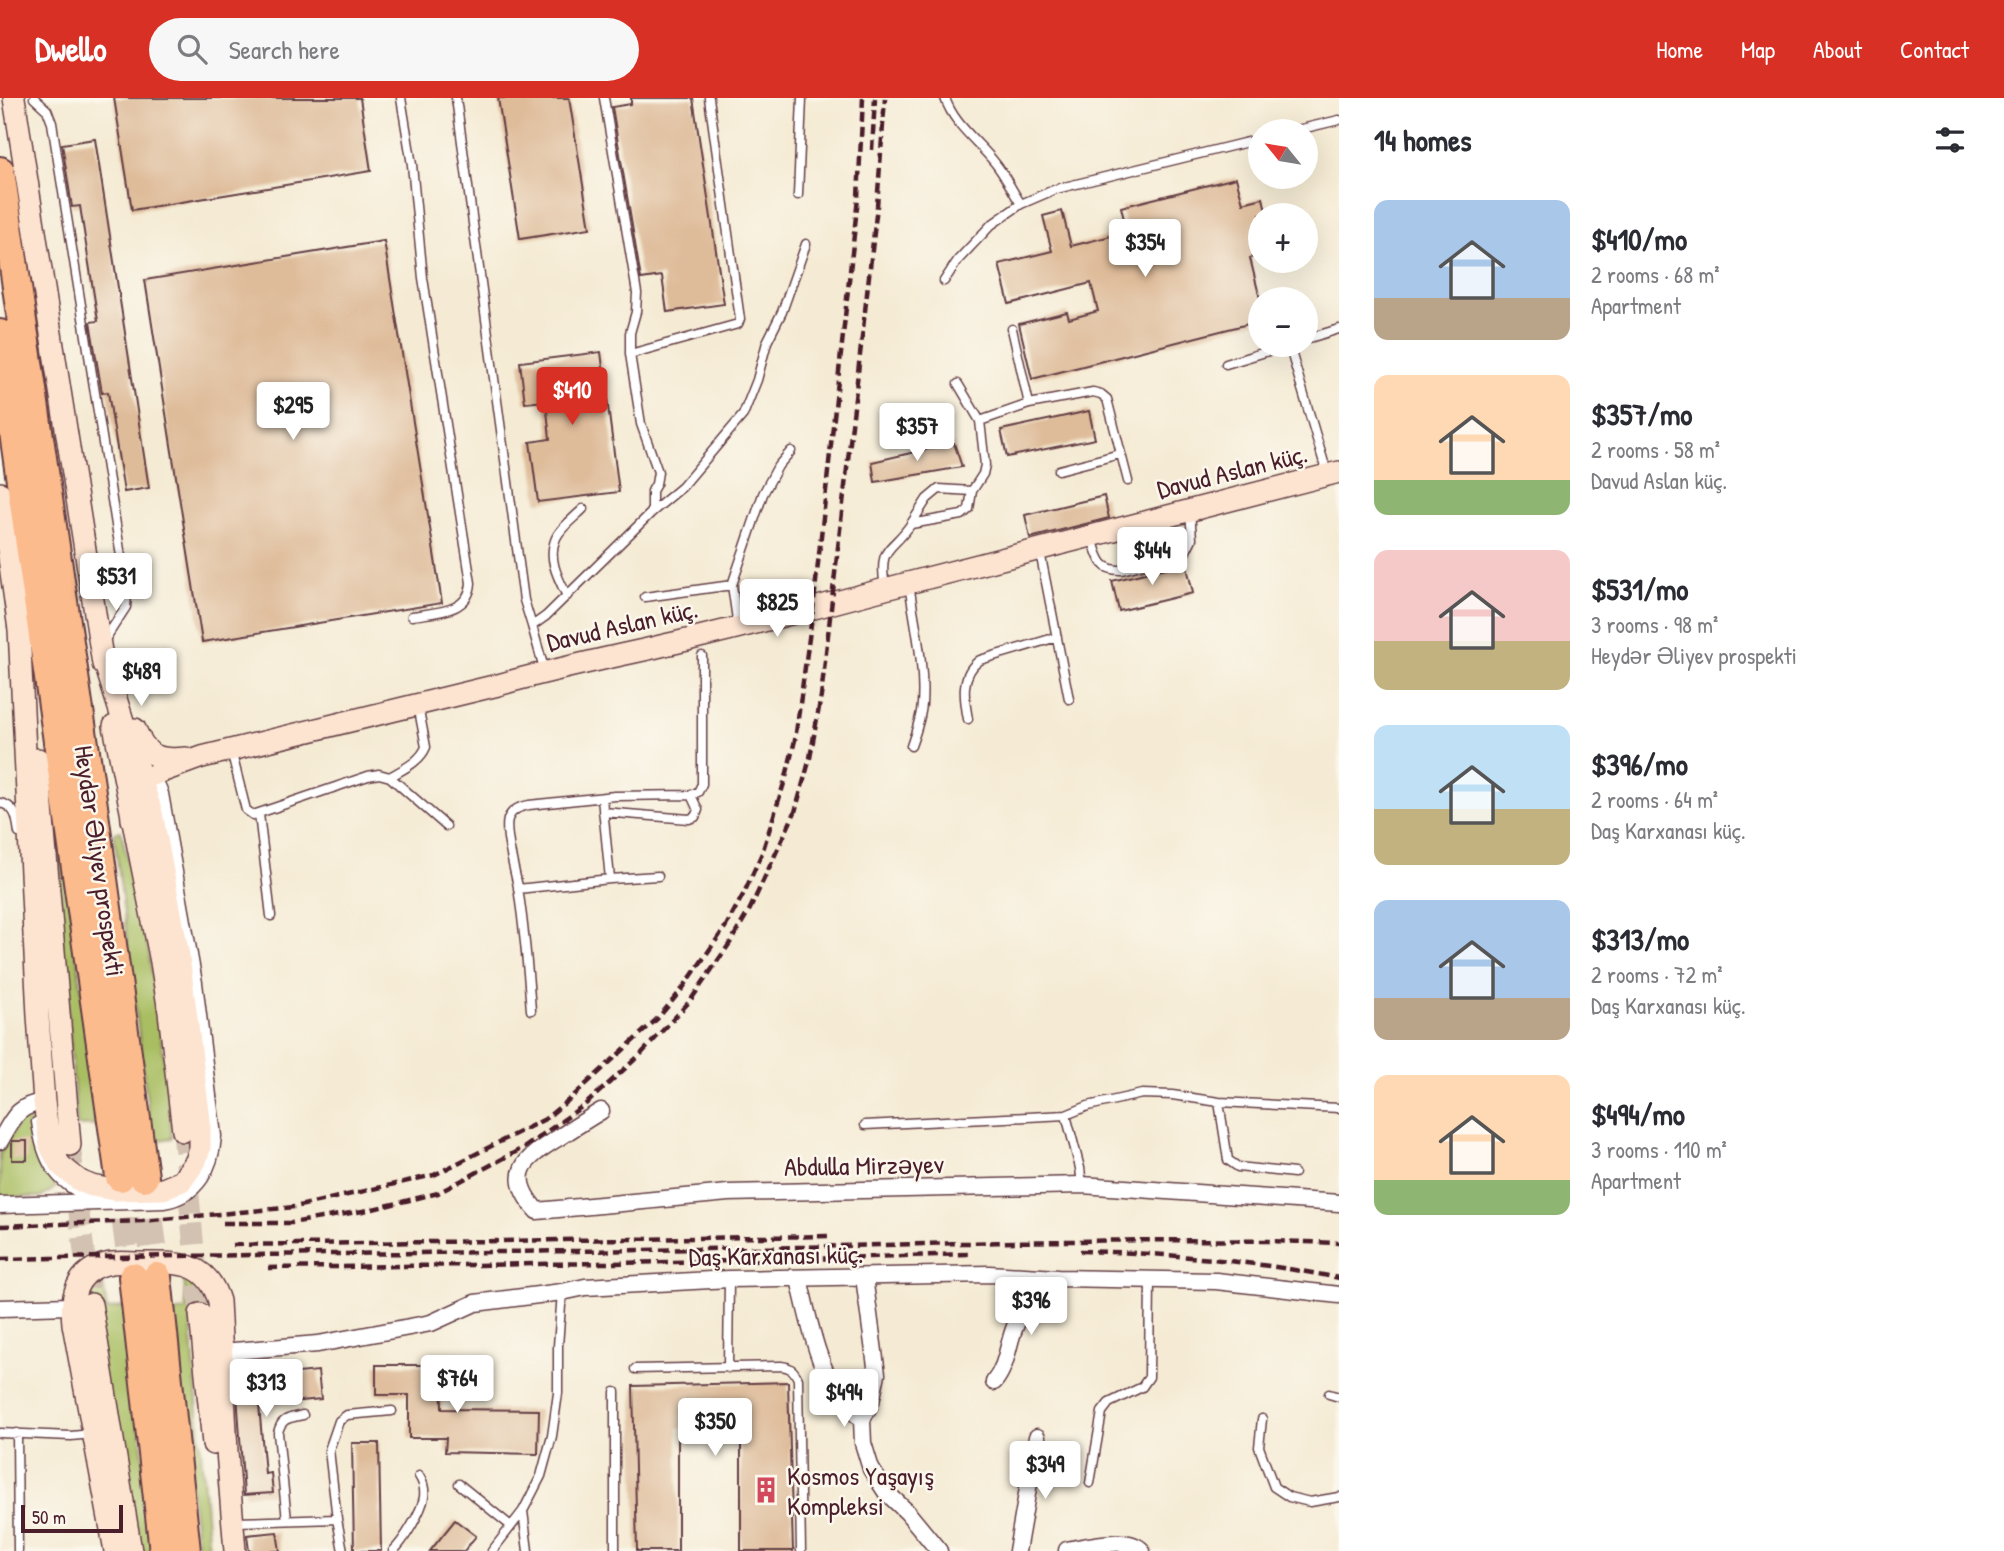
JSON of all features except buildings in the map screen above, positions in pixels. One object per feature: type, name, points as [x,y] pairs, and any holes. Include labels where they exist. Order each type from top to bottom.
[{"type":"highway","name":"Heydər Əliyev prospekti","points":[[0,172],[92,799],[124,1185]]},
{"type":"highway","name":"Heydər Əliyev prospekti","points":[[0,334],[124,1185]]},
{"type":"highway","points":[[164,1551],[145,1277],[186,1551]]},
{"type":"main road","points":[[14,98],[100,649],[162,962],[183,1131]]},
{"type":"main road","name":"Davud Aslan küç.","points":[[202,757],[823,607],[1333,474]]},
{"type":"main road","points":[[0,493],[39,765],[70,1145]]},
{"type":"main road","points":[[19,629],[37,1016],[37,1098],[55,1158],[67,1172],[92,1186],[114,1190],[153,1190],[172,1186],[191,1170],[201,1148],[200,1120],[179,957],[152,813],[100,649]]},
{"type":"main road","points":[[100,649],[146,749],[163,759],[202,757]]},
{"type":"main road","points":[[132,820],[131,788],[142,779],[202,757]]},
{"type":"main road","points":[[131,1551],[81,1305],[73,1297],[80,1282],[95,1267],[109,1263],[188,1264],[207,1277],[216,1292],[220,1312],[235,1551]]},
{"type":"main road","points":[[81,1305],[73,1324],[115,1551]]},
{"type":"main road","points":[[200,1314],[222,1551]]},
{"type":"street","points":[[0,1205],[124,1185],[164,1200],[182,1195],[195,1184],[210,1159],[211,1119],[194,983],[160,794],[156,783],[142,779]]},
{"type":"street","points":[[0,1141],[17,1113],[37,1098]]},
{"type":"street","name":"Abdulla Mirzəyev","points":[[601,1111],[533,1154],[522,1168],[521,1183],[526,1199],[537,1211],[728,1193],[1082,1185],[1339,1203]]},
{"type":"street","name":"Daş Karxanası küç.","points":[[221,1352],[318,1344],[431,1323],[475,1303],[596,1286],[729,1279],[989,1274],[1216,1281],[1339,1296]]},
{"type":"street","points":[[864,1277],[877,1374],[871,1402],[862,1419],[863,1443],[871,1469],[886,1492],[907,1512],[939,1551]]},
{"type":"street","points":[[994,1382],[1005,1364],[1017,1323],[1023,1313],[1058,1278]]},
{"type":"street","points":[[799,1279],[817,1352],[842,1400],[862,1419]]},
{"type":"street","points":[[0,1308],[81,1305]]},
{"type":"street","points":[[1017,1551],[1037,1437]]},
{"type":"street","points":[[1067,1550],[1111,1542],[1138,1546],[1142,1551]]},
{"type":"lane","points":[[34,98],[47,110],[52,122],[127,594],[126,607],[100,649]]},
{"type":"lane","points":[[401,98],[412,165],[423,278],[471,583],[471,591],[466,601],[456,608],[412,616]]},
{"type":"lane","points":[[456,98],[524,600],[545,672]]},
{"type":"lane","points":[[604,98],[637,293],[636,312],[630,333],[630,354],[641,424],[658,472],[652,491],[653,512]]},
{"type":"lane","points":[[630,354],[738,324],[740,319],[709,98]]},
{"type":"lane","points":[[798,195],[802,98]]},
{"type":"lane","points":[[945,98],[949,109],[971,139],[995,163],[1021,204]]},
{"type":"lane","points":[[1318,125],[1339,120]]},
{"type":"lane","points":[[944,281],[958,260],[991,225],[1021,204],[1056,189],[1248,142]]},
{"type":"lane","points":[[532,626],[546,616],[693,475],[743,415],[757,380],[767,342],[782,312],[806,244]]},
{"type":"lane","points":[[1012,329],[1029,404]]},
{"type":"lane","points":[[1318,335],[1339,329]]},
{"type":"lane","points":[[1226,364],[1249,357]]},
{"type":"lane","points":[[1293,357],[1333,474]]},
{"type":"lane","points":[[911,524],[962,515],[969,509],[972,491],[983,474],[985,465],[980,421],[958,384]]},
{"type":"lane","points":[[980,421],[1029,404],[1093,392],[1101,394],[1107,399],[1128,481]]},
{"type":"lane","points":[[738,627],[732,585],[763,494],[778,466],[791,451]]},
{"type":"lane","points":[[1059,471],[1120,454]]},
{"type":"lane","points":[[885,589],[882,570],[884,556],[911,524],[927,499],[939,489],[972,491]]},
{"type":"lane","points":[[566,596],[554,571],[555,544],[557,536],[583,509]]},
{"type":"lane","points":[[1091,536],[1106,568],[1122,570],[1185,553],[1192,539],[1190,510]]},
{"type":"lane","points":[[1039,549],[1069,699]]},
{"type":"lane","points":[[909,583],[921,666],[923,702],[911,746]]},
{"type":"lane","points":[[645,597],[732,585]]},
{"type":"lane","points":[[968,719],[964,695],[974,664],[1057,637]]},
{"type":"lane","points":[[531,1010],[518,889],[507,829],[508,818],[521,806],[698,792],[702,784],[702,656]]},
{"type":"lane","points":[[390,777],[415,761],[426,747],[418,705]]},
{"type":"lane","points":[[231,750],[247,810],[253,815],[379,774],[390,777],[446,826]]},
{"type":"lane","points":[[603,812],[689,819],[695,817],[698,810],[691,794]]},
{"type":"lane","points":[[601,798],[610,879]]},
{"type":"lane","points":[[0,803],[5,804],[17,816],[20,848]]},
{"type":"lane","points":[[259,814],[271,916]]},
{"type":"lane","points":[[22,876],[33,1079]]},
{"type":"lane","points":[[518,889],[658,876]]},
{"type":"lane","points":[[865,1125],[1066,1115],[1088,1106],[1142,1094],[1172,1094],[1219,1102],[1339,1108]]},
{"type":"lane","points":[[37,1098],[41,1150],[52,1171],[66,1185],[81,1195],[124,1185]]},
{"type":"lane","points":[[1219,1102],[1228,1160],[1238,1167],[1294,1173]]},
{"type":"lane","points":[[1066,1115],[1082,1185]]},
{"type":"lane","points":[[727,1368],[729,1279]]},
{"type":"lane","points":[[1090,1483],[1102,1412],[1109,1403],[1142,1387],[1149,1377],[1150,1279]]},
{"type":"lane","points":[[492,1551],[523,1511],[541,1476],[552,1436],[558,1393],[562,1292]]},
{"type":"lane","points":[[635,1369],[781,1366],[789,1367],[796,1373],[801,1551]]},
{"type":"lane","points":[[615,1392],[615,1551]]},
{"type":"lane","points":[[1329,1394],[1339,1397]]},
{"type":"lane","points":[[342,1551],[328,1450],[340,1421],[347,1415],[392,1411]]},
{"type":"lane","points":[[287,1520],[278,1433],[280,1424],[285,1419],[303,1415]]},
{"type":"lane","points":[[1262,1419],[1259,1447],[1274,1487],[1289,1497],[1310,1502],[1339,1497]]},
{"type":"lane","points":[[0,1433],[81,1436],[95,1433]]},
{"type":"lane","points":[[17,1433],[18,1551]]},
{"type":"lane","points":[[393,1551],[422,1503],[424,1487],[419,1476]]},
{"type":"lane","points":[[459,1484],[511,1526]]},
{"type":"lane","points":[[523,1511],[527,1551]]},
{"type":"lane","points":[[232,1522],[337,1519]]},
{"type":"green space","points":[[56,794],[99,1125],[77,1126],[62,938]]},
{"type":"green space","points":[[121,831],[148,949],[172,1138],[152,1141],[114,833]]},
{"type":"green space","points":[[28,1115],[34,1151],[56,1187],[42,1197],[0,1197],[0,1154],[20,1119]]},
{"type":"green space","points":[[102,1273],[107,1310],[127,1306],[153,1551],[138,1551],[79,1302],[81,1293]]},
{"type":"green space","points":[[184,1276],[201,1291],[207,1311],[190,1313],[209,1551],[198,1551],[171,1312],[186,1310]]},
{"type":"tunnel","points":[[183,1131],[200,1314]]},
{"type":"tunnel","points":[[70,1145],[91,1304]]},
{"type":"tunnel","points":[[120,1177],[133,1277]]},
{"type":"tunnel","points":[[144,1177],[157,1277]]},
{"type":"railway","points":[[0,1226],[142,1221],[295,1207],[434,1175],[545,1119],[658,1018],[683,988],[726,926],[744,893],[762,853],[795,740],[813,609],[858,198],[863,98]]},
{"type":"railway","points":[[872,150],[875,98]]},
{"type":"railway","points":[[223,1223],[291,1223],[369,1210],[438,1193],[525,1147],[587,1103],[641,1054],[690,1001],[730,943],[750,909],[795,812],[810,758],[821,696],[877,206],[885,98]]},
{"type":"railway","points":[[233,1245],[828,1236]]},
{"type":"railway","points":[[0,1259],[660,1250],[1120,1240],[1339,1243]]},
{"type":"railway","points":[[1080,1251],[1210,1259],[1339,1278]]},
{"type":"railway","points":[[268,1268],[741,1261],[968,1254]]},
{"type":"place","name":"Kosmos Yaşayış Kompleksi","points":[[766,1490]]}]
